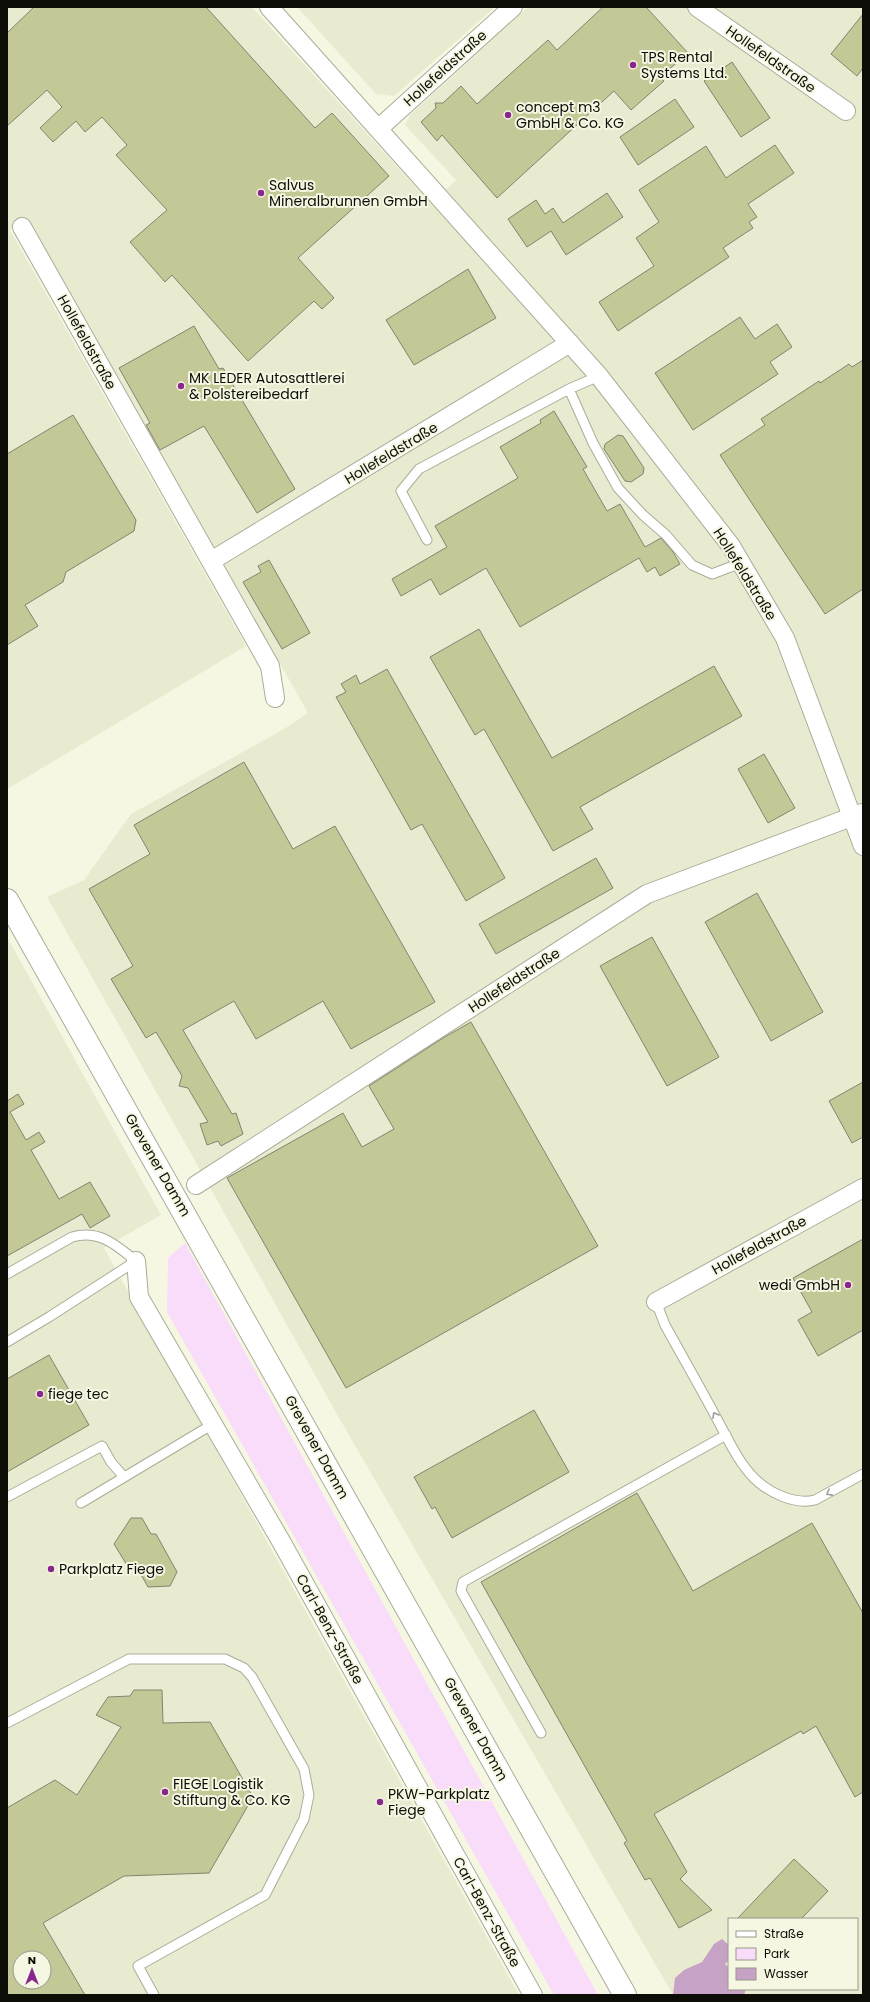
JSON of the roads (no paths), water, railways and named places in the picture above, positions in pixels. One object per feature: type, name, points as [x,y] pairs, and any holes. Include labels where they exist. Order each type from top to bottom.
[{"type":"main road","name":"Grevener Damm","points":[[7,900],[625,1995]]},
{"type":"street","name":"Hollefeldstraße","points":[[269,7],[599,376],[731,546],[785,638],[858,815],[863,846]]},
{"type":"street","name":"Hollefeldstraße","points":[[378,129],[512,7]]},
{"type":"street","name":"Hollefeldstraße","points":[[697,7],[846,111]]},
{"type":"street","name":"Hollefeldstraße","points":[[22,227],[270,666],[275,698]]},
{"type":"street","name":"Hollefeldstraße","points":[[211,561],[570,343]]},
{"type":"street","name":"Hollefeldstraße","points":[[196,1185],[647,894],[858,815]]},
{"type":"street","name":"Hollefeldstraße","points":[[656,1302],[863,1188]]},
{"type":"street","name":"Carl-Benz-Straße","points":[[136,1261],[139,1297],[282,1543],[533,1995]]},
{"type":"lane","points":[[427,540],[401,491],[419,469],[569,389],[599,376]]},
{"type":"lane","points":[[569,389],[593,443],[618,488],[643,515],[666,535],[692,565],[712,574],[741,563]]},
{"type":"lane","points":[[7,1274],[72,1236],[83,1234],[106,1238],[136,1261],[7,1342]]},
{"type":"lane","points":[[656,1302],[668,1330],[738,1458],[765,1487],[796,1501],[807,1502],[815,1500],[863,1474]]},
{"type":"lane","points":[[81,1503],[213,1424]]},
{"type":"lane","points":[[541,1733],[461,1591],[463,1582],[726,1435]]},
{"type":"lane","points":[[7,1497],[102,1446],[111,1462],[124,1477]]},
{"type":"lane","points":[[7,1723],[129,1659],[225,1659],[244,1668],[252,1677],[304,1769],[309,1795],[304,1819],[265,1894],[138,1966],[154,1995]]},
{"type":"water","points":[[722,1939],[728,1944],[728,1961],[725,1964],[728,1967],[728,1990],[746,1990],[744,1995],[673,1995],[675,1978],[684,1970],[702,1962],[714,1944]]},
{"type":"place","name":"TPS Rental Systems Ltd.","points":[[633,65]]},
{"type":"place","name":"concept m3 GmbH & Co. KG","points":[[508,115]]},
{"type":"place","name":"Salvus Mineralbrunnen GmbH","points":[[261,193]]},
{"type":"place","name":"MK LEDER Autosattlerei & Polstereibedarf","points":[[181,386]]},
{"type":"place","name":"wedi GmbH","points":[[848,1285]]},
{"type":"place","name":"fiege tec","points":[[40,1394]]},
{"type":"place","name":"Parkplatz Fiege","points":[[51,1569]]},
{"type":"place","name":"FIEGE Logistik Stiftung & Co. KG","points":[[165,1792]]},
{"type":"place","name":"PKW-Parkplatz Fiege","points":[[380,1802]]}]
